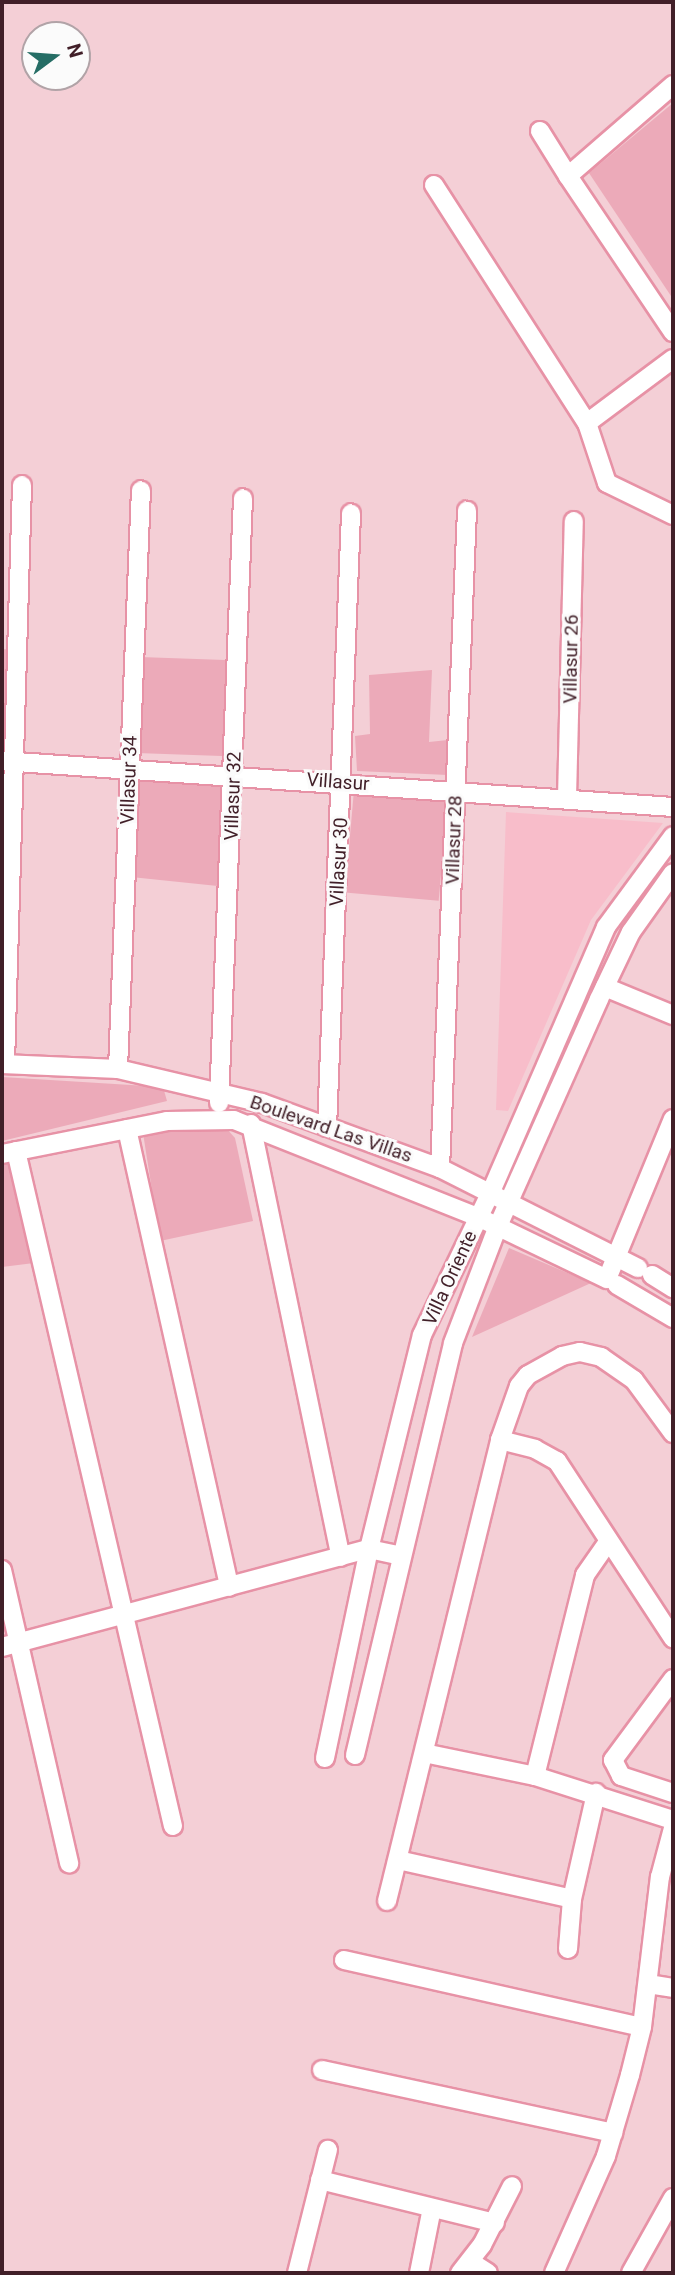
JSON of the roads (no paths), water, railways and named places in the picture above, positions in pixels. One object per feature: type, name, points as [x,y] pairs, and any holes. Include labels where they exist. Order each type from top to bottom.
[{"type":"street","points":[[568,176],[673,85]]},
{"type":"street","points":[[540,131],[673,332]]},
{"type":"street","points":[[434,186],[587,423],[607,483],[673,515]]},
{"type":"street","points":[[587,423],[673,359]]},
{"type":"street","points":[[3,1064],[7,762],[22,485]]},
{"type":"street","name":"Villasur 34","points":[[118,1069],[141,490]]},
{"type":"street","name":"Villasur 32","points":[[215,1118],[221,1093],[243,498]]},
{"type":"street","name":"Villasur 28","points":[[440,1168],[467,511]]},
{"type":"street","name":"Villasur 30","points":[[327,1127],[343,782],[351,513]]},
{"type":"street","name":"Villasur 26","points":[[567,798],[574,521]]},
{"type":"street","name":"Villasur","points":[[7,762],[456,789],[673,807]]},
{"type":"street","name":"Villa Oriente","points":[[325,1758],[369,1549],[422,1335],[490,1194],[606,927],[673,836]]},
{"type":"street","points":[[646,871],[672,878]]},
{"type":"street","name":"Villa Oriente","points":[[355,1755],[453,1343],[498,1226],[605,987],[631,932],[672,878]]},
{"type":"street","points":[[605,987],[673,1015]]},
{"type":"street","name":"Boulevard Las Villas","points":[[3,1064],[118,1069],[221,1093],[327,1127],[440,1168],[673,1288]]},
{"type":"street","name":"Boulevard Las Villas","points":[[9,1152],[127,1129],[215,1118],[251,1124],[478,1217],[670,1311]]},
{"type":"street","points":[[612,1282],[617,1259],[673,1119]]},
{"type":"street","points":[[251,1124],[341,1557]]},
{"type":"street","points":[[127,1129],[229,1587]]},
{"type":"street","points":[[9,1152],[124,1615],[173,1826]]},
{"type":"street","points":[[387,1901],[512,1400],[528,1375],[555,1359],[580,1352],[601,1357],[626,1373],[673,1433]]},
{"type":"street","points":[[500,1440],[535,1449],[557,1461],[673,1639]]},
{"type":"street","points":[[535,1776],[585,1575],[608,1542]]},
{"type":"street","points":[[10,1645],[369,1549],[401,1556]]},
{"type":"street","points":[[2,1570],[10,1645],[69,1864]]},
{"type":"street","points":[[673,1679],[613,1760],[621,1776],[673,1793]]},
{"type":"street","points":[[424,1753],[535,1776],[596,1793],[673,1821]]},
{"type":"street","points":[[568,1949],[572,1899],[596,1793]]},
{"type":"street","points":[[554,2273],[613,2133],[642,2027],[660,1877],[673,1828]]},
{"type":"street","points":[[398,1860],[572,1899]]},
{"type":"street","points":[[344,1960],[642,2027]]},
{"type":"street","points":[[648,1984],[673,1988]]},
{"type":"street","points":[[322,2070],[613,2133]]},
{"type":"street","points":[[297,2273],[328,2150]]},
{"type":"street","points":[[320,2179],[495,2223]]},
{"type":"street","points":[[488,2273],[466,2268],[495,2223],[512,2186]]},
{"type":"street","points":[[631,2273],[668,2223],[673,2198]]},
{"type":"street","points":[[419,2273],[432,2207]]}]
